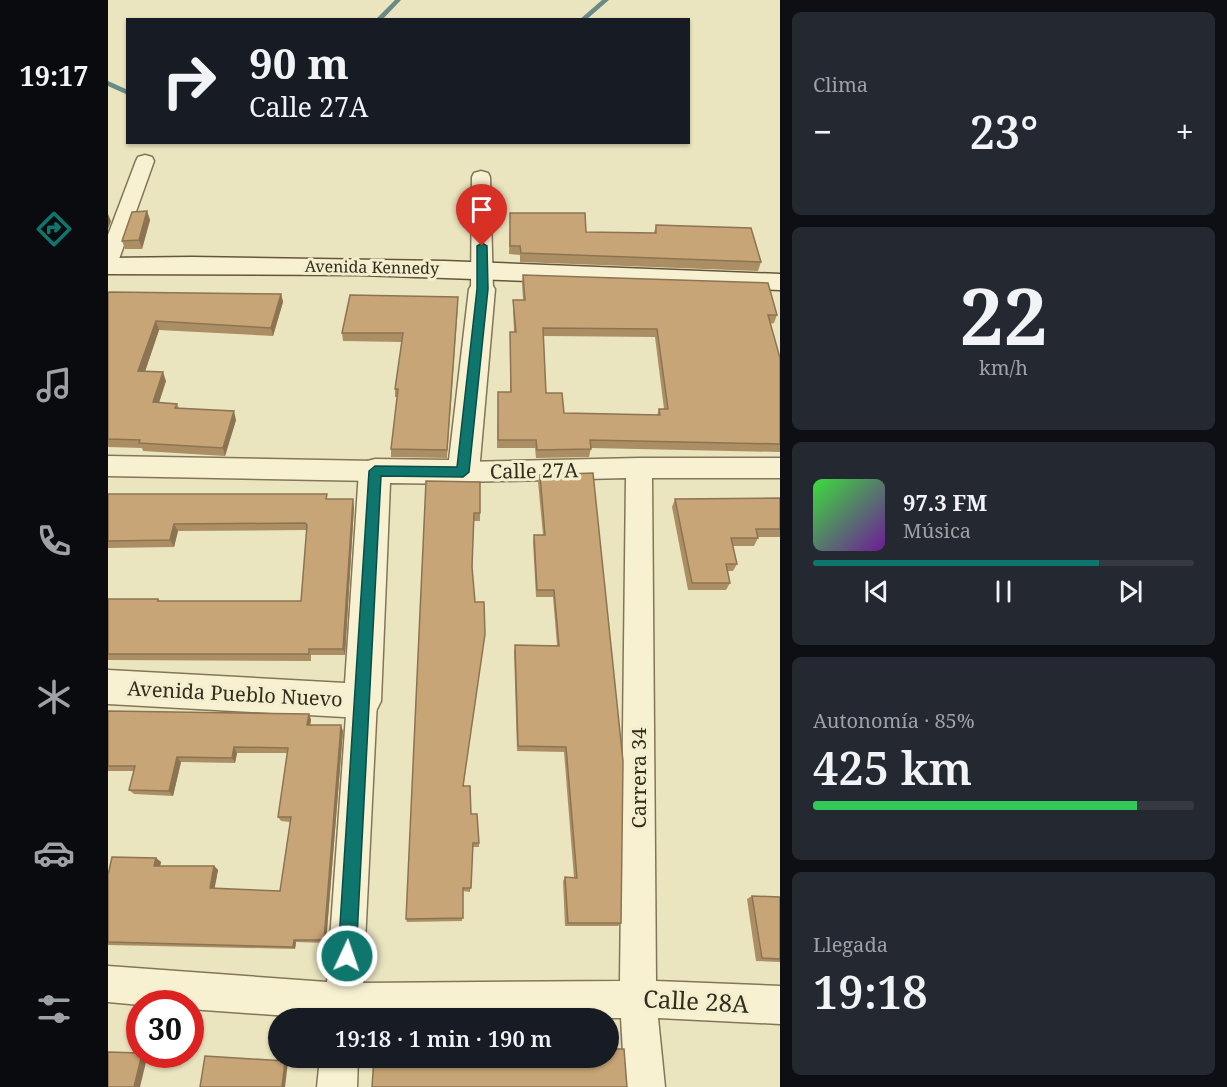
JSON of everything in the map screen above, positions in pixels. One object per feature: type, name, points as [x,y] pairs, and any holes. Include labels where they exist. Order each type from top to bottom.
[{"type":"main road","name":"Avenida Kennedy","points":[[108,264],[217,274],[651,285],[780,296]]},
{"type":"main road","name":"Avenida Kennedy","points":[[108,283],[217,274]]},
{"type":"main road","points":[[463,472],[482,279]]},
{"type":"main road","name":"Avenida Kennedy","points":[[651,285],[780,282]]},
{"type":"main road","points":[[362,701],[375,471]]},
{"type":"main road","name":"Calle 27A","points":[[375,471],[463,472]]},
{"type":"main road","name":"Avenida Pueblo Nuevo","points":[[108,687],[362,701]]},
{"type":"street","points":[[108,264],[144,161]]},
{"type":"street","points":[[481,177],[482,279]]},
{"type":"street","name":"Calle 27A","points":[[108,466],[375,471]]},
{"type":"street","name":"Carrera 34","points":[[639,468],[638,999],[645,1087]]},
{"type":"street","name":"Calle 27A","points":[[463,472],[780,468]]},
{"type":"street","points":[[344,1008],[362,701]]},
{"type":"street","name":"Calle 28A","points":[[108,984],[326,1008]]},
{"type":"street","name":"Calle 28A","points":[[397,1008],[638,999],[780,1005]]},
{"type":"street","points":[[337,1087],[338,1068]]},
{"type":"building","points":[[147,211],[139,240],[122,241],[132,212]]},
{"type":"building","points":[[510,213],[585,213],[586,232],[656,233],[656,225],[751,228],[761,262],[521,253],[520,246],[510,246]]},
{"type":"building","points":[[523,275],[768,283],[777,315],[768,315],[780,358],[780,444],[590,440],[591,449],[537,450],[536,440],[498,440],[498,392],[511,392],[510,332],[516,332],[513,300],[525,300]],"holes":[[[543,328],[657,329],[668,409],[659,409],[660,415],[564,413],[562,393],[546,393]]]},
{"type":"building","points":[[109,292],[281,294],[271,328],[156,321],[138,371],[163,372],[153,402],[177,404],[175,408],[234,411],[223,448],[108,439]]},
{"type":"building","points":[[350,295],[458,297],[447,450],[391,449],[398,389],[395,389],[403,333],[342,333]]},
{"type":"building","points":[[593,473],[623,761],[621,923],[568,923],[565,877],[577,878],[566,747],[518,746],[515,645],[559,646],[554,590],[537,590],[534,535],[545,535],[540,475]]},
{"type":"building","points":[[426,481],[480,482],[480,513],[474,513],[472,567],[475,602],[484,602],[485,634],[463,786],[470,786],[471,814],[477,814],[479,843],[473,843],[471,888],[463,888],[463,918],[406,919]]},
{"type":"building","points":[[108,494],[327,494],[326,499],[353,499],[343,649],[309,649],[309,654],[108,654],[108,599],[301,601],[307,525],[305,523],[174,524],[170,540],[108,541]]},
{"type":"building","points":[[780,498],[780,529],[756,529],[758,538],[731,538],[737,564],[726,564],[730,583],[692,583],[675,499]]},
{"type":"building","points":[[108,711],[309,714],[307,725],[341,725],[324,940],[294,940],[293,947],[108,942],[108,875],[112,857],[156,858],[154,866],[214,866],[210,888],[280,891],[291,817],[278,817],[288,748],[234,747],[232,758],[177,757],[169,791],[129,790],[135,766],[108,766]]},
{"type":"building","points":[[752,896],[780,897],[780,959],[762,958]]},
{"type":"building","points":[[619,1049],[624,1049],[627,1087],[372,1087],[373,1068],[619,1068]]},
{"type":"building","points":[[108,1052],[126,1053],[126,1068],[139,1068],[134,1087],[108,1087]]},
{"type":"building","points":[[205,1056],[268,1060],[268,1068],[284,1068],[282,1087],[200,1087]]},
{"type":"waterway","points":[[380,18],[398,0]]},
{"type":"waterway","points":[[584,18],[606,0]]},
{"type":"waterway","points":[[108,83],[126,92]]},
{"type":"route","points":[[347,956],[375,471],[463,472],[482,289],[482,246]]}]
